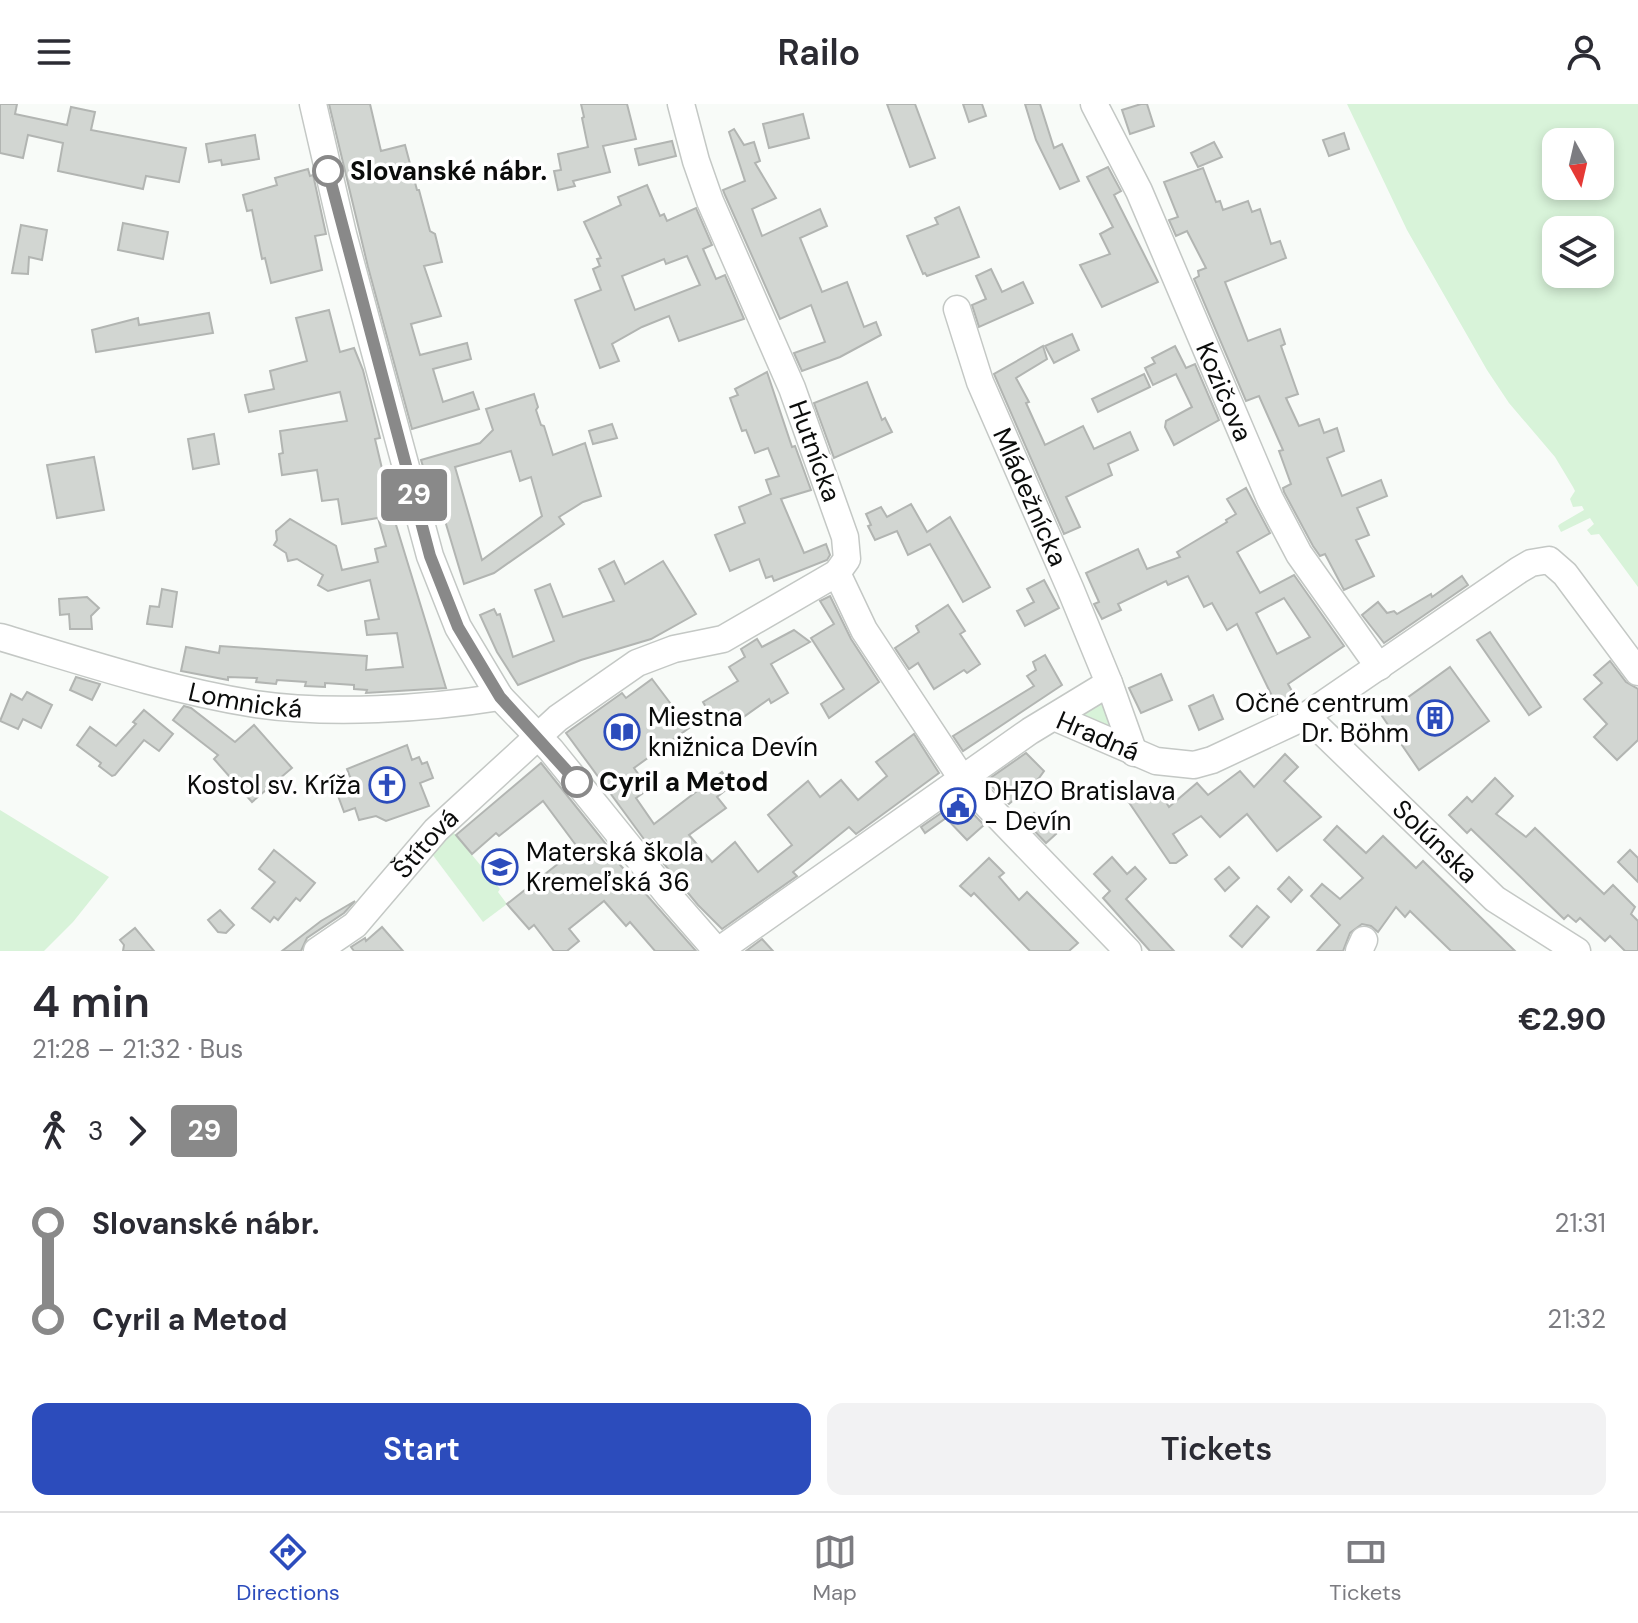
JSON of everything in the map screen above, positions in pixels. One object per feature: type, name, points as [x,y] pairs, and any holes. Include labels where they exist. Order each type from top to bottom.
[{"type":"street","points":[[313,104],[343,234],[430,556],[458,627],[500,697],[539,737],[718,951]]},
{"type":"street","name":"Hutnícka","points":[[681,104],[710,201],[792,388],[841,525],[847,559],[837,573]]},
{"type":"street","name":"Kozičova","points":[[1094,104],[1139,191],[1270,499],[1299,554],[1379,667]]},
{"type":"street","name":"Mládežnícka","points":[[957,309],[980,382],[1109,683],[1134,753]]},
{"type":"street","name":"Hradná","points":[[718,951],[1054,717],[1156,761],[1194,765],[1227,755],[1306,716],[1519,570],[1539,561],[1549,560],[1565,574],[1638,672]]},
{"type":"street","points":[[837,573],[864,630],[963,780],[1128,951]]},
{"type":"street","name":"Štítová","points":[[317,951],[342,942],[436,830],[558,718],[637,663],[674,649],[723,639],[837,573]]},
{"type":"street","name":"Lomnická","points":[[0,637],[174,688],[257,704],[327,709],[449,705],[500,697]]},
{"type":"street","points":[[1054,717],[1109,683]]},
{"type":"street","name":"Solúnska","points":[[1306,716],[1495,899],[1577,951]]},
{"type":"green space","points":[[1347,104],[1638,104],[1638,587],[1599,534],[1591,535],[1587,530],[1594,524],[1590,518],[1561,532],[1560,524],[1584,510],[1582,506],[1573,507],[1570,499],[1575,491],[1555,457],[1509,403],[1407,230]]},
{"type":"green space","points":[[1106,689],[1113,734],[1070,713]]},
{"type":"green space","points":[[0,810],[109,877],[73,922],[44,951],[0,951]]},
{"type":"green space","points":[[449,827],[500,889],[498,892],[507,904],[483,922],[429,850]]},
{"type":"building","points":[[0,104],[17,104],[15,114],[67,125],[71,107],[95,112],[91,130],[186,148],[179,182],[146,176],[143,189],[58,171],[63,143],[28,135],[23,158],[0,153]]},
{"type":"building","points":[[329,104],[370,104],[381,151],[405,145],[442,262],[424,266],[441,316],[411,324],[420,355],[467,343],[471,359],[433,369],[443,402],[473,392],[479,409],[412,429],[368,267]]},
{"type":"building","points":[[581,104],[627,104],[636,139],[603,146],[610,172],[573,181],[575,186],[558,190],[554,171],[561,170],[558,154],[588,147]]},
{"type":"building","points":[[887,104],[915,104],[935,158],[910,167]]},
{"type":"building","points":[[963,104],[982,104],[986,116],[969,122]]},
{"type":"building","points":[[1025,104],[1040,104],[1054,148],[1062,144],[1079,181],[1060,189],[1036,140]]},
{"type":"building","points":[[1147,104],[1154,126],[1130,134],[1122,110]]},
{"type":"building","points":[[803,114],[809,138],[769,148],[763,124]]},
{"type":"building","points":[[734,129],[744,145],[754,142],[760,161],[755,163],[776,198],[752,209],[762,236],[820,209],[827,226],[800,238],[822,292],[847,282],[864,327],[876,322],[881,335],[840,357],[802,371],[794,353],[825,342],[811,305],[780,319],[725,195],[723,190],[745,181],[729,132]]},
{"type":"building","points":[[1344,133],[1349,149],[1329,156],[1323,140]]},
{"type":"building","points":[[255,135],[259,159],[222,165],[221,160],[209,162],[206,144]]},
{"type":"building","points":[[672,141],[676,156],[639,165],[635,149]]},
{"type":"building","points":[[1214,142],[1222,157],[1198,167],[1191,153]]},
{"type":"building","points":[[1108,167],[1121,191],[1114,195],[1158,282],[1102,307],[1080,265],[1110,254],[1100,234],[1113,227],[1087,177]]},
{"type":"building","points":[[1203,168],[1216,202],[1220,201],[1223,210],[1248,201],[1252,212],[1260,209],[1271,244],[1280,241],[1286,258],[1225,282],[1248,341],[1280,329],[1285,344],[1281,346],[1298,394],[1286,398],[1299,426],[1319,419],[1324,433],[1337,428],[1344,451],[1327,458],[1342,496],[1381,480],[1387,496],[1357,508],[1369,535],[1356,540],[1374,576],[1344,590],[1325,554],[1320,556],[1313,546],[1284,492],[1283,488],[1291,484],[1279,451],[1283,450],[1259,396],[1246,401],[1194,279],[1199,276],[1198,271],[1206,268],[1187,231],[1176,236],[1169,220],[1178,217],[1164,182]]},
{"type":"building","points":[[308,169],[310,176],[313,175],[326,234],[315,236],[322,270],[271,283],[265,258],[262,259],[252,210],[247,211],[243,195],[277,185],[275,178]]},
{"type":"building","points":[[647,185],[660,216],[664,214],[667,221],[696,208],[712,245],[703,249],[716,279],[725,275],[744,319],[679,341],[669,316],[612,344],[619,361],[600,368],[575,300],[601,290],[593,269],[600,266],[597,259],[601,258],[584,222],[621,205],[618,197]],"holes":[[[687,256],[700,285],[635,310],[622,276],[664,259],[666,264]]]},
{"type":"building","points":[[959,207],[979,257],[927,276],[923,274],[907,236],[938,224],[935,218]]},
{"type":"building","points":[[123,223],[168,232],[163,259],[118,250]]},
{"type":"building","points":[[21,225],[47,230],[42,260],[29,257],[28,274],[12,273]]},
{"type":"building","points":[[991,269],[1002,292],[1023,282],[1033,303],[979,327],[972,305],[986,299],[976,276]]},
{"type":"building","points":[[329,310],[340,352],[354,348],[363,370],[380,438],[375,439],[393,515],[446,688],[366,693],[367,690],[354,689],[354,685],[325,683],[325,687],[305,686],[306,682],[277,680],[276,684],[256,682],[257,678],[228,677],[228,680],[181,671],[186,647],[219,653],[220,646],[367,656],[366,670],[403,667],[397,633],[367,635],[365,621],[379,619],[370,580],[328,591],[318,585],[323,575],[297,559],[288,561],[286,553],[274,545],[276,531],[290,519],[336,546],[342,570],[378,562],[375,549],[386,546],[378,518],[342,524],[338,499],[322,501],[317,470],[282,475],[280,431],[347,421],[340,392],[249,412],[245,395],[274,389],[270,371],[307,361],[296,318]]},
{"type":"building","points":[[209,313],[213,333],[96,352],[92,330],[138,318],[139,325]]},
{"type":"building","points":[[1072,334],[1079,350],[1054,363],[1045,346]]},
{"type":"building","points":[[1043,346],[1047,359],[1016,378],[1045,445],[1083,426],[1094,449],[1130,432],[1138,450],[1108,464],[1112,475],[1066,497],[1080,527],[1064,534],[994,374]]},
{"type":"building","points":[[1175,346],[1186,368],[1195,364],[1219,420],[1174,445],[1165,427],[1166,421],[1192,407],[1176,374],[1153,385],[1145,368],[1155,363],[1152,358]]},
{"type":"building","points":[[767,372],[792,447],[795,446],[811,490],[781,499],[804,553],[826,544],[830,555],[827,560],[774,581],[772,576],[766,578],[759,559],[730,571],[715,535],[745,523],[739,507],[771,494],[766,480],[779,476],[768,448],[755,453],[746,430],[742,431],[730,398],[738,395],[735,389]]},
{"type":"building","points":[[1144,374],[1150,387],[1098,412],[1092,399]]},
{"type":"building","points":[[867,382],[882,420],[885,418],[892,432],[834,458],[814,403]]},
{"type":"building","points":[[534,394],[536,410],[553,455],[585,443],[601,496],[583,502],[559,517],[564,524],[494,573],[464,584],[431,474],[426,476],[421,460],[480,443],[493,430],[486,409]],"holes":[[[511,451],[520,481],[531,477],[542,516],[482,560],[455,467]]]},
{"type":"building","points":[[612,424],[617,438],[593,444],[589,431]]},
{"type":"building","points":[[214,434],[219,464],[193,469],[188,439]]},
{"type":"building","points":[[94,457],[104,510],[57,518],[47,465]]},
{"type":"building","points":[[1246,488],[1270,533],[1237,552],[1260,593],[1294,575],[1344,646],[1288,684],[1297,700],[1277,712],[1237,624],[1227,630],[1212,603],[1204,607],[1188,576],[1168,585],[1166,581],[1118,604],[1121,610],[1102,619],[1094,604],[1099,602],[1086,573],[1138,549],[1147,569],[1180,557],[1177,552],[1236,514],[1227,499]],"holes":[[[1284,598],[1310,637],[1277,654],[1256,613]]]},
{"type":"building","points":[[911,504],[927,532],[950,517],[990,587],[963,602],[930,544],[908,555],[897,531],[875,540],[866,514],[881,507],[887,517]]},
{"type":"building","points":[[614,561],[625,584],[663,561],[696,614],[651,639],[581,660],[518,685],[497,652],[480,615],[494,609],[497,615],[500,614],[513,657],[554,641],[535,590],[550,584],[563,617],[614,601],[599,569]]},
{"type":"building","points":[[1462,576],[1468,585],[1384,643],[1362,615],[1378,602],[1387,613],[1394,611],[1397,614],[1431,594],[1432,597]]},
{"type":"building","points":[[1044,580],[1059,608],[1025,626],[1017,611],[1034,602],[1027,589]]},
{"type":"building","points":[[162,589],[177,592],[172,627],[147,624],[150,606],[159,607]]},
{"type":"building","points":[[830,596],[851,639],[879,682],[829,718],[821,704],[844,689],[811,638],[834,624],[820,601]]},
{"type":"building","points":[[87,597],[99,608],[91,616],[92,629],[70,629],[69,614],[60,615],[59,599]]},
{"type":"building","points":[[948,605],[965,631],[960,634],[980,664],[934,689],[918,663],[909,669],[895,648],[919,632],[916,626]]},
{"type":"building","points":[[794,630],[810,642],[771,664],[788,693],[771,703],[769,699],[735,723],[728,712],[714,721],[703,702],[738,681],[729,667],[745,657],[741,649],[757,639],[762,647]]},
{"type":"building","points":[[1490,632],[1541,707],[1529,715],[1477,640]]},
{"type":"building","points":[[1045,655],[1062,685],[963,751],[953,736],[1034,686],[1027,676],[1036,670],[1033,662]]},
{"type":"building","points":[[1610,661],[1626,682],[1638,689],[1638,740],[1617,760],[1594,737],[1607,724],[1584,699],[1602,683],[1594,675]]},
{"type":"building","name":"Očné centrum Dr. Böhm","points":[[1450,667],[1489,721],[1419,770],[1382,716]]},
{"type":"building","points":[[1161,674],[1172,700],[1141,713],[1129,688]]},
{"type":"building","points":[[76,677],[100,684],[92,700],[70,690]]},
{"type":"building","points":[[652,679],[689,728],[634,768],[649,789],[636,798],[654,824],[722,772],[732,785],[717,797],[726,808],[689,835],[712,862],[735,842],[758,872],[792,845],[768,815],[808,781],[820,797],[841,780],[858,800],[887,776],[876,762],[914,734],[939,773],[856,834],[849,827],[793,872],[797,876],[722,929],[649,846],[566,733],[622,693],[626,698]]},
{"type":"building","points":[[27,692],[52,705],[41,728],[23,719],[18,729],[0,721],[11,694],[22,700]]},
{"type":"building","points":[[1213,695],[1223,719],[1199,730],[1189,706]]},
{"type":"building","points":[[184,706],[191,708],[235,742],[254,725],[292,768],[252,802],[214,759],[218,755],[173,720]]},
{"type":"building","points":[[144,710],[173,734],[159,751],[144,740],[115,775],[99,766],[101,763],[77,745],[90,727],[116,746]]},
{"type":"building","name":"Kostol sv. Kríža","points":[[407,745],[412,760],[419,757],[422,764],[427,762],[433,778],[420,783],[429,806],[386,821],[376,816],[359,820],[355,808],[344,812],[337,793],[354,787],[347,769]]},
{"type":"building","points":[[1026,753],[1044,771],[1009,804],[986,781]]},
{"type":"building","points":[[1285,754],[1298,767],[1284,781],[1321,817],[1277,851],[1247,814],[1220,837],[1201,816],[1173,834],[1187,855],[1176,863],[1170,863],[1126,798],[1141,787],[1149,798],[1159,791],[1169,807],[1197,783],[1208,795],[1240,771],[1254,787]]},
{"type":"building","points":[[541,763],[609,848],[607,850],[696,951],[655,951],[630,922],[626,926],[604,901],[569,929],[579,941],[567,951],[554,951],[534,925],[529,929],[507,904],[578,848],[543,801],[499,836],[496,833],[472,854],[456,835]]},
{"type":"building","points":[[1495,778],[1513,796],[1496,814],[1526,837],[1535,828],[1604,894],[1613,885],[1635,907],[1631,914],[1638,921],[1638,951],[1625,951],[1610,936],[1605,941],[1580,918],[1576,922],[1568,915],[1564,919],[1471,829],[1467,833],[1449,815],[1467,797],[1472,802]]},
{"type":"building","points":[[960,800],[984,825],[967,840],[946,818],[925,833],[921,827]]},
{"type":"building","points":[[1034,813],[1056,834],[1046,843],[1026,822]]},
{"type":"building","points":[[1337,826],[1366,853],[1383,836],[1416,868],[1423,861],[1515,951],[1451,951],[1410,911],[1405,917],[1396,907],[1378,932],[1362,924],[1350,933],[1343,951],[1317,951],[1340,925],[1311,896],[1322,884],[1340,899],[1363,878],[1324,840]]},
{"type":"building","points":[[274,850],[315,883],[300,901],[296,898],[278,920],[274,917],[270,922],[252,908],[275,882],[259,869]]},
{"type":"building","points":[[1630,850],[1638,858],[1638,882],[1618,862]]},
{"type":"building","points":[[1112,857],[1127,874],[1135,867],[1146,879],[1126,899],[1174,951],[1150,951],[1103,898],[1110,891],[1094,874]]},
{"type":"building","points":[[989,858],[1004,873],[999,877],[1019,900],[1027,892],[1078,943],[1069,951],[1030,951],[974,893],[971,896],[960,886]]},
{"type":"building","points":[[1229,867],[1239,878],[1225,891],[1215,879]]},
{"type":"building","points":[[1289,877],[1302,890],[1291,902],[1278,889]]},
{"type":"building","points":[[355,901],[344,913],[307,938],[301,951],[282,951],[321,921]]},
{"type":"building","points":[[1257,906],[1269,917],[1242,947],[1230,936]]},
{"type":"building","points":[[220,910],[234,925],[226,933],[218,932],[208,920]]},
{"type":"building","points":[[382,927],[403,951],[354,951],[351,947],[365,938],[366,941]]},
{"type":"building","points":[[135,928],[154,951],[123,951],[124,945],[120,940]]},
{"type":"building","points":[[762,939],[773,951],[746,951]]},
{"type":"bus line","name":"29","points":[[328,171],[430,556],[458,627],[500,697],[577,782]]},
{"type":"place","name":"Slovanské nábr.","points":[[328,171]]},
{"type":"place","name":"Očné centrum Dr. Böhm","points":[[1435,718]]},
{"type":"place","name":"Miestna knižnica Devín","points":[[622,732]]},
{"type":"place","name":"Cyril a Metod","points":[[577,782]]},
{"type":"place","name":"Kostol sv. Kríža","points":[[387,785]]},
{"type":"place","name":"DHZO Bratislava - Devín","points":[[958,806]]},
{"type":"place","name":"Materská škola Kremeľská 36","points":[[500,867]]}]
